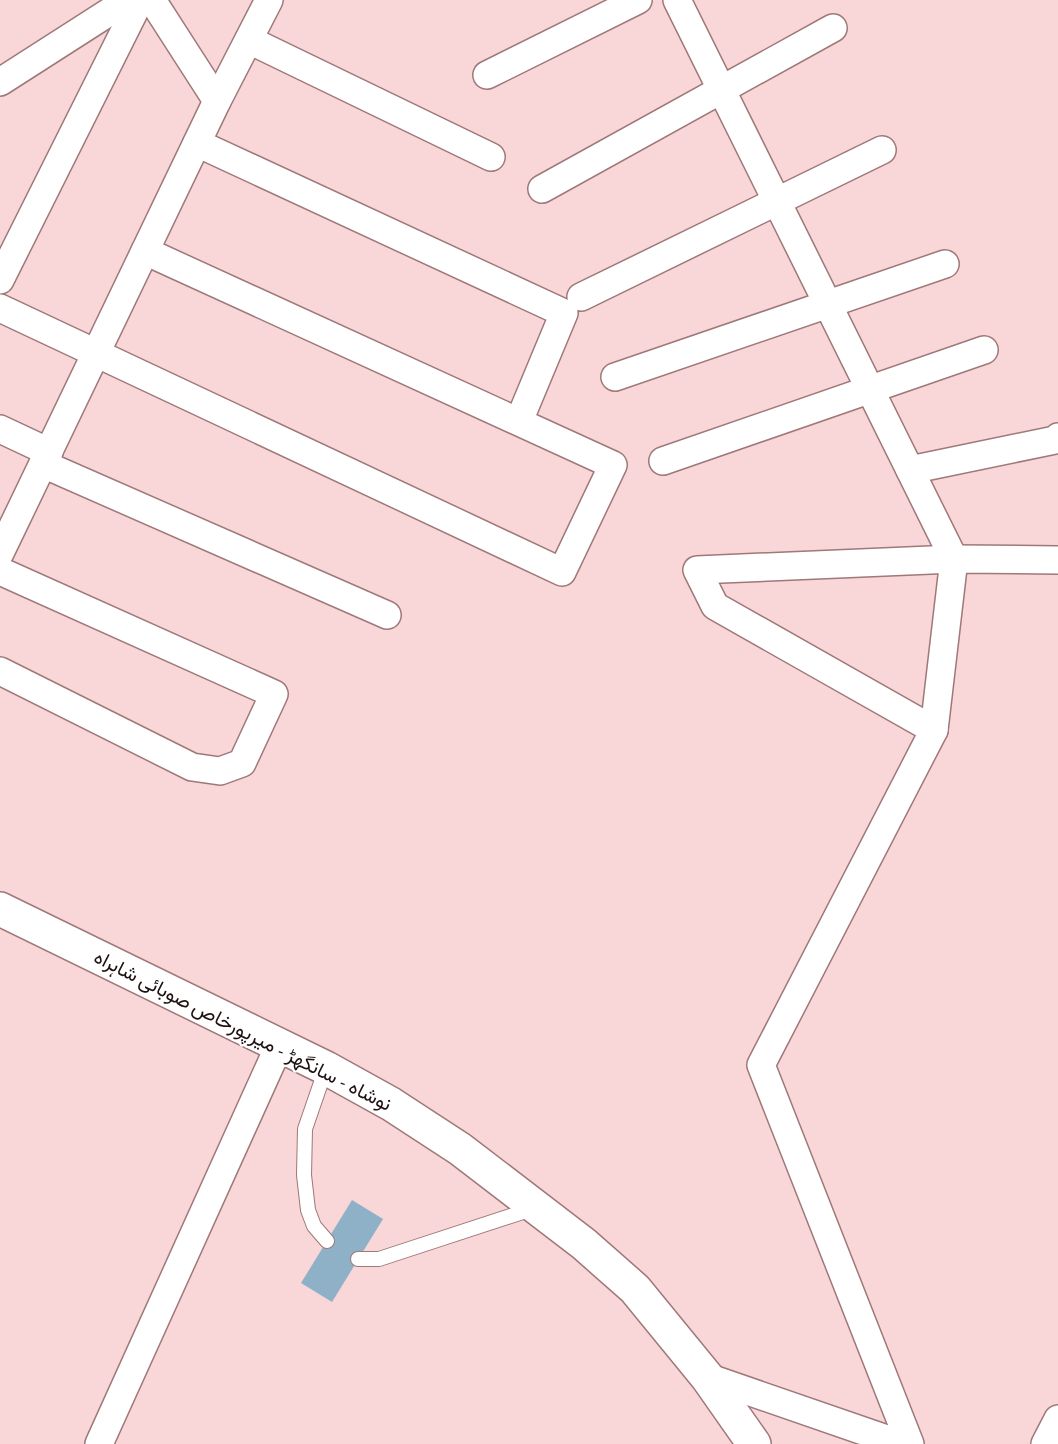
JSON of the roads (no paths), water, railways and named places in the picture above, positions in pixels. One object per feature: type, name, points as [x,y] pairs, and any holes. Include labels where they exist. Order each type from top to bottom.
[{"type":"main road","name":"نوشاہ - سانگھڑ - میرپورخاص صوبائی شاہراہ","points":[[0,909],[326,1068],[391,1104],[440,1136],[584,1244],[635,1289],[707,1377],[754,1444]]},
{"type":"street","points":[[0,82],[128,0]]},
{"type":"street","points":[[0,280],[140,0]]},
{"type":"street","points":[[152,0],[217,101]]},
{"type":"street","points":[[0,553],[217,101],[269,0]]},
{"type":"street","points":[[487,75],[638,0]]},
{"type":"street","points":[[677,0],[954,559],[934,730],[761,1065],[910,1444]]},
{"type":"street","points":[[542,189],[833,28]]},
{"type":"street","points":[[249,40],[491,157]]},
{"type":"street","points":[[197,143],[564,314],[519,421]]},
{"type":"street","points":[[581,297],[882,150]]},
{"type":"street","points":[[0,308],[562,572],[613,465],[145,251]]},
{"type":"street","points":[[615,377],[945,264]]},
{"type":"street","points":[[663,461],[984,350]]},
{"type":"street","points":[[0,429],[46,458],[387,615]]},
{"type":"street","points":[[910,470],[1057,440]]},
{"type":"street","points":[[934,730],[715,606],[697,570],[954,559],[1058,560]]},
{"type":"street","points":[[0,571],[274,694],[242,763],[220,771],[192,767],[0,671]]},
{"type":"street","points":[[99,1444],[279,1046]]},
{"type":"street","points":[[707,1377],[901,1444]]},
{"type":"street","points":[[1045,1444],[1058,1419]]},
{"type":"lane","points":[[326,1068],[305,1129],[304,1175],[308,1210],[314,1226],[327,1241]]},
{"type":"lane","points":[[358,1259],[379,1259],[537,1208]]}]
